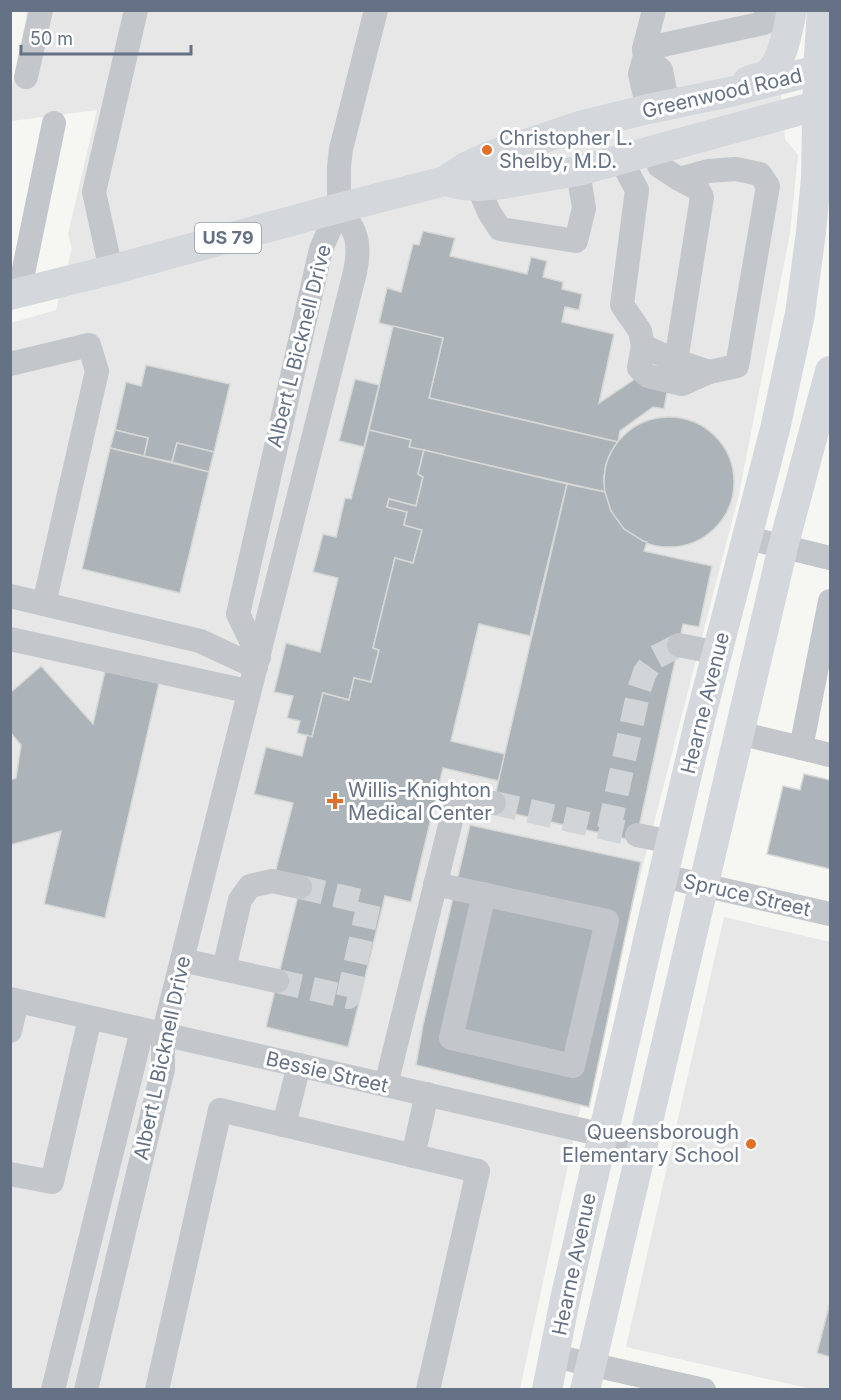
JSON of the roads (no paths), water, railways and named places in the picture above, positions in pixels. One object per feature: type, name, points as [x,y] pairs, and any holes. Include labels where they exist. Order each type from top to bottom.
[{"type":"main road","points":[[730,92],[750,79],[765,75],[774,67],[782,49],[792,10]]},
{"type":"main road","name":"Hearne Avenue","points":[[547,1389],[566,1294],[663,876],[700,719],[775,429],[800,314],[824,104],[822,10]]},
{"type":"main road","name":"Greenwood Road","points":[[15,294],[445,181],[466,167],[490,156],[583,125],[824,69]]},
{"type":"main road","name":"Greenwood Road","points":[[445,181],[478,186],[503,184],[599,166],[824,104]]},
{"type":"main road","points":[[583,125],[599,166]]},
{"type":"main road","points":[[790,361],[831,363]]},
{"type":"main road","name":"Hearne Avenue","points":[[588,1377],[783,547],[831,370]]},
{"type":"main road","points":[[718,652],[756,661]]},
{"type":"street","points":[[26,77],[41,10]]},
{"type":"street","points":[[111,270],[94,192],[136,10]]},
{"type":"street","points":[[339,208],[341,149],[376,10]]},
{"type":"street","points":[[644,53],[654,10]]},
{"type":"street","points":[[644,53],[764,23],[766,10]]},
{"type":"street","points":[[644,53],[661,70],[658,107]]},
{"type":"street","points":[[15,294],[54,123]]},
{"type":"street","points":[[653,151],[659,166],[698,189],[702,197],[676,361]]},
{"type":"street","points":[[478,186],[489,212],[500,229],[576,240],[584,208],[599,166],[637,190],[622,304],[640,331],[643,346],[639,368],[648,376],[682,384],[709,372],[737,366],[768,186],[760,174],[736,169],[708,171],[680,179]]},
{"type":"street","name":"Albert L Bicknell Drive","points":[[257,662],[238,614],[321,249],[339,208]]},
{"type":"street","name":"Albert L Bicknell Drive","points":[[53,1389],[152,1032],[182,960],[356,266],[357,243],[352,226],[339,208]]},
{"type":"street","points":[[10,364],[89,345],[96,371],[44,604]]},
{"type":"street","points":[[643,346],[676,361],[709,372]]},
{"type":"street","points":[[748,538],[831,558]]},
{"type":"street","points":[[10,596],[200,641],[257,662]]},
{"type":"street","points":[[801,748],[831,601]]},
{"type":"street","points":[[10,639],[249,693]]},
{"type":"street","points":[[678,645],[718,652]]},
{"type":"street","points":[[739,733],[831,755]]},
{"type":"street","points":[[386,1085],[457,797],[494,803]]},
{"type":"street","points":[[637,835],[671,843]]},
{"type":"street","name":"Spruce Street","points":[[663,876],[831,914]]},
{"type":"street","points":[[224,969],[240,900],[250,886],[272,881],[300,887]]},
{"type":"street","points":[[435,884],[484,894],[607,921],[573,1066],[451,1038],[484,894]]},
{"type":"street","points":[[182,960],[277,981]]},
{"type":"street","points":[[10,1031],[14,1000]]},
{"type":"street","name":"Bessie Street","points":[[14,1000],[643,1144]]},
{"type":"street","points":[[10,1174],[52,1182],[90,1018]]},
{"type":"street","name":"Albert L Bicknell Drive","points":[[86,1389],[163,1069],[152,1032]]},
{"type":"street","points":[[284,1125],[299,1065]]},
{"type":"street","points":[[413,1156],[427,1094]]},
{"type":"street","points":[[157,1389],[220,1110],[478,1171],[428,1389]]},
{"type":"street","points":[[554,1356],[588,1377],[704,1389]]},
{"type":"tunnel","points":[[609,829],[639,690],[645,672],[656,657],[679,645]]},
{"type":"tunnel","points":[[494,803],[623,832]]},
{"type":"tunnel","points":[[277,981],[348,997],[369,903],[300,887]]},
{"type":"place","name":"Christopher L. Shelby, M.D.","points":[[487,150]]},
{"type":"place","name":"Willis-Knighton Medical Center","points":[[335,801]]},
{"type":"place","name":"Queensborough Elementary School","points":[[751,1144]]}]
